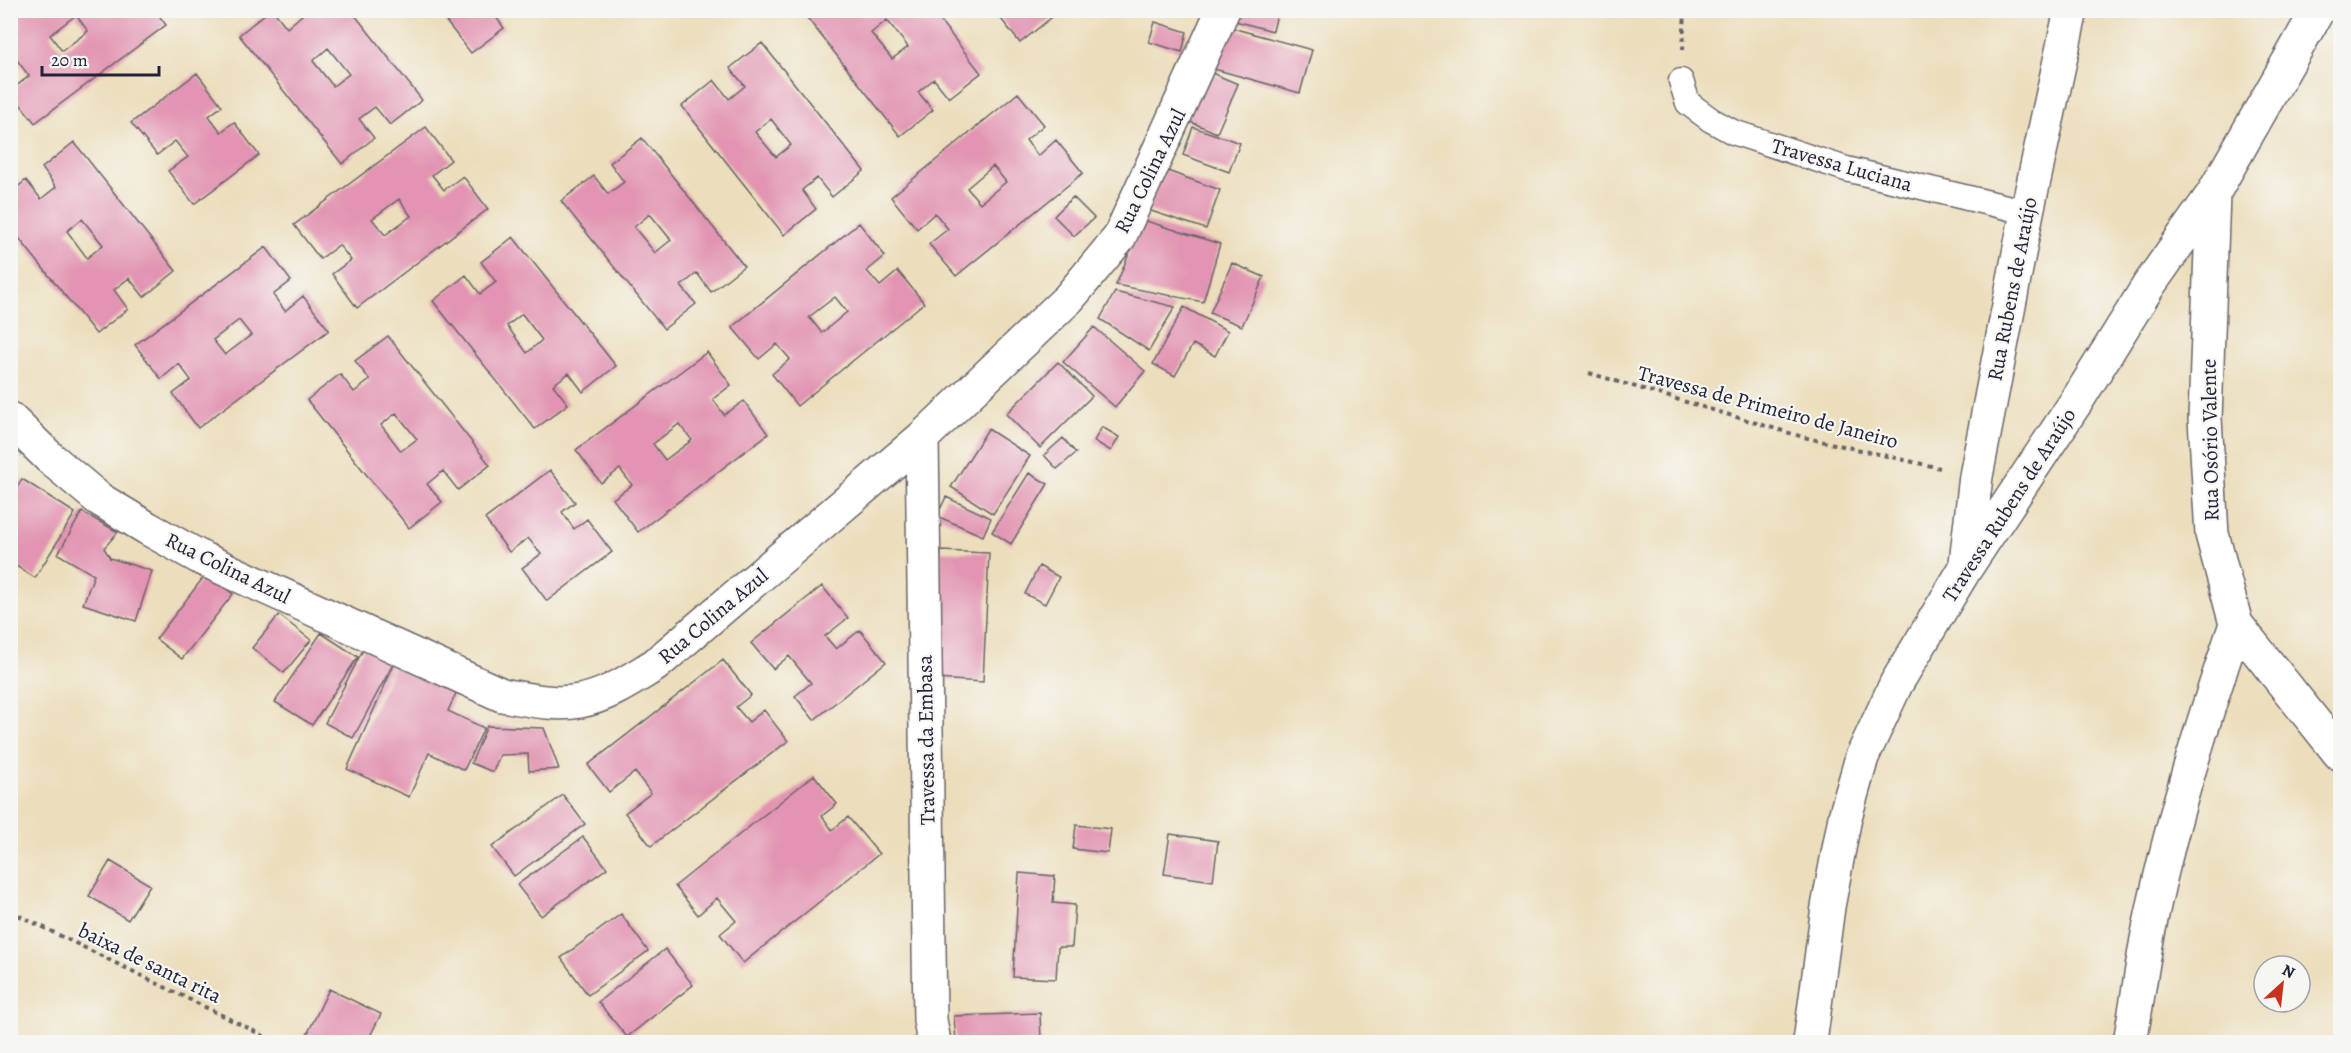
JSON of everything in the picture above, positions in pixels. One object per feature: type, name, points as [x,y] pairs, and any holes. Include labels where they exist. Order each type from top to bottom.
[{"type":"street","name":"Rua Colina Azul","points":[[10,419],[50,458],[99,499],[203,559],[502,695],[541,702],[580,701],[616,688],[656,665],[922,438],[1069,298],[1119,238],[1223,10]]},
{"type":"street","name":"Rua Rubens de Araújo","points":[[1965,569],[1976,476],[2027,212],[2071,10]]},
{"type":"street","name":"Travessa Rubens de Araújo","points":[[1810,1042],[1828,907],[1842,828],[1862,757],[1896,684],[1965,569],[2078,399],[2149,285],[2213,194],[2318,10]]},
{"type":"street","name":"Rua Osório Valente","points":[[2213,194],[2206,431],[2212,534],[2236,624],[2340,754]]},
{"type":"street","name":"Travessa da Embasa","points":[[922,438],[930,1020],[934,1042]]},
{"type":"street","points":[[2130,1042],[2147,938],[2175,818],[2236,624]]},
{"type":"lane","name":"Travessa Luciana","points":[[1681,81],[1688,103],[1711,120],[1733,132],[1846,169],[2027,212]]},
{"type":"path","points":[[1681,81],[1685,10]]},
{"type":"path","name":"Travessa de Primeiro de Janeiro","points":[[1589,373],[1803,437],[1976,476]]},
{"type":"path","name":"baixa de santa rita","points":[[10,911],[276,1042]]},
{"type":"building","points":[[14,10],[155,10],[166,25],[35,123],[10,91],[29,76],[17,60],[10,65],[10,13]],"holes":[[[76,15],[88,31],[62,51],[50,35]]]},
{"type":"building","points":[[270,10],[273,10],[287,28],[302,15],[298,10],[351,10],[422,100],[390,125],[375,107],[359,119],[374,138],[342,164],[239,35]],"holes":[[[328,48],[349,74],[333,86],[313,61]]]},
{"type":"building","points":[[437,10],[491,10],[504,28],[471,53]]},
{"type":"building","points":[[801,10],[932,10],[981,73],[949,98],[934,79],[918,92],[933,110],[900,136]],"holes":[[[887,20],[908,47],[892,59],[871,33]]]},
{"type":"building","points":[[994,10],[1047,10],[1052,17],[1020,43]]},
{"type":"building","points":[[1237,10],[1278,10],[1273,31],[1235,21]]},
{"type":"building","points":[[1155,22],[1187,32],[1182,52],[1149,42]]},
{"type":"building","points":[[1225,26],[1312,50],[1300,93],[1214,69]]},
{"type":"building","points":[[762,43],[864,171],[832,197],[817,178],[802,190],[816,209],[784,235],[682,106],[714,80],[729,99],[745,86],[730,68]],"holes":[[[771,119],[791,145],[776,157],[755,132]]]},
{"type":"building","points":[[1207,71],[1238,84],[1217,133],[1186,120]]},
{"type":"building","points":[[197,73],[222,106],[209,116],[221,132],[234,122],[259,155],[194,204],[168,171],[188,157],[175,141],[157,155],[131,123]]},
{"type":"building","points":[[1018,93],[1044,125],[1026,140],[1038,156],[1056,140],[1083,173],[956,276],[929,244],[948,229],[935,213],[917,229],[891,197]],"holes":[[[993,166],[1006,182],[980,203],[967,188]]]},
{"type":"building","points":[[426,127],[451,160],[432,175],[444,190],[463,176],[488,209],[357,308],[332,274],[351,260],[339,245],[320,259],[294,225]],"holes":[[[399,199],[411,216],[385,235],[372,219]]]},
{"type":"building","points":[[1193,127],[1240,143],[1229,172],[1183,155]]},
{"type":"building","points":[[642,138],[744,266],[711,292],[697,273],[681,286],[696,304],[664,329],[561,201],[594,176],[608,194],[624,182],[610,163]],"holes":[[[650,214],[671,240],[655,253],[634,227]]]},
{"type":"building","points":[[74,142],[176,271],[144,297],[129,278],[114,290],[128,309],[96,334],[10,227],[10,193],[26,180],[41,199],[56,187],[42,168]],"holes":[[[82,219],[103,245],[87,258],[67,231]]]},
{"type":"building","points":[[1162,169],[1220,190],[1206,229],[1148,210]]},
{"type":"building","points":[[1073,197],[1094,218],[1074,236],[1054,216]]},
{"type":"building","points":[[1143,220],[1220,244],[1203,302],[1116,285]]},
{"type":"building","points":[[859,223],[885,256],[867,271],[880,286],[898,271],[924,303],[797,406],[772,374],[790,359],[777,344],[759,359],[732,327]],"holes":[[[835,297],[847,312],[822,333],[809,317]]]},
{"type":"building","points":[[513,237],[616,366],[583,392],[569,373],[553,385],[568,404],[535,429],[433,301],[466,275],[480,294],[496,282],[481,262]],"holes":[[[522,314],[542,340],[527,353],[507,326]]]},
{"type":"building","points":[[266,247],[291,281],[273,295],[285,311],[303,296],[329,330],[198,428],[173,394],[191,380],[179,364],[161,379],[135,345]],"holes":[[[239,320],[251,335],[225,355],[213,340]]]},
{"type":"building","points":[[1232,263],[1264,277],[1242,326],[1210,313]]},
{"type":"building","points":[[1115,292],[1175,307],[1149,351],[1100,319]]},
{"type":"building","points":[[1184,307],[1228,331],[1215,356],[1193,344],[1175,376],[1153,364]]},
{"type":"building","points":[[1094,327],[1145,371],[1115,407],[1063,362]]},
{"type":"building","points":[[388,336],[490,465],[458,490],[443,471],[427,484],[442,502],[409,528],[307,400],[340,374],[354,392],[370,380],[355,361]],"holes":[[[396,413],[417,439],[401,451],[381,425]]]},
{"type":"building","points":[[707,352],[731,385],[713,399],[724,415],[744,401],[768,434],[638,532],[613,499],[632,485],[620,469],[601,483],[576,450]],"holes":[[[679,424],[692,440],[665,460],[653,444]]]},
{"type":"building","points":[[1058,362],[1092,396],[1040,448],[1006,414]]},
{"type":"building","points":[[1102,427],[1119,437],[1111,451],[1094,441]]},
{"type":"building","points":[[988,429],[1030,456],[993,514],[951,487]]},
{"type":"building","points":[[1063,438],[1076,453],[1057,469],[1044,455]]},
{"type":"building","points":[[550,470],[575,502],[562,512],[574,529],[587,519],[612,552],[547,601],[522,568],[541,554],[528,538],[509,552],[485,519]]},
{"type":"building","points":[[1029,473],[1048,484],[1011,544],[992,532]]},
{"type":"building","points":[[22,479],[75,513],[35,578],[10,562],[10,498]]},
{"type":"building","points":[[946,497],[991,518],[983,536],[937,516]]},
{"type":"building","points":[[82,512],[118,532],[104,548],[110,558],[152,571],[136,621],[83,604],[94,575],[58,554]]},
{"type":"building","points":[[941,551],[989,553],[983,682],[935,679]]},
{"type":"building","points":[[1039,566],[1059,577],[1045,604],[1025,594]]},
{"type":"building","points":[[206,574],[233,594],[182,659],[156,639]]},
{"type":"building","points":[[822,586],[848,618],[825,636],[836,649],[860,630],[886,662],[814,720],[795,696],[811,683],[789,656],[773,669],[751,643]]},
{"type":"building","points":[[279,615],[311,640],[284,673],[252,648]]},
{"type":"building","points":[[321,633],[358,657],[312,725],[275,702]]},
{"type":"building","points":[[364,648],[393,664],[353,738],[325,723]]},
{"type":"building","points":[[723,660],[751,695],[736,707],[749,722],[764,710],[788,741],[651,846],[625,813],[651,793],[635,772],[609,792],[588,765]]},
{"type":"building","points":[[395,663],[457,691],[448,711],[484,728],[464,770],[429,753],[409,797],[347,769]]},
{"type":"building","points":[[487,726],[544,728],[559,769],[529,771],[528,754],[500,755],[493,772],[471,763]]},
{"type":"building","points":[[814,775],[837,804],[822,816],[832,830],[848,817],[879,854],[743,963],[720,934],[736,921],[717,898],[698,915],[675,886]]},
{"type":"building","points":[[563,795],[585,824],[514,876],[492,847]]},
{"type":"building","points":[[1076,825],[1111,829],[1108,853],[1073,849]]},
{"type":"building","points":[[1170,834],[1218,841],[1213,881],[1164,874]]},
{"type":"building","points":[[583,837],[607,868],[541,916],[517,885]]},
{"type":"building","points":[[110,861],[150,885],[128,920],[89,896]]},
{"type":"building","points":[[1019,873],[1055,876],[1053,903],[1075,905],[1072,947],[1058,947],[1056,979],[1013,977]]},
{"type":"building","points":[[621,914],[648,951],[588,995],[561,958]]},
{"type":"building","points":[[665,949],[693,985],[627,1037],[598,1002]]},
{"type":"building","points":[[329,989],[381,1014],[367,1042],[304,1041]]},
{"type":"building","points":[[1040,1013],[1041,1042],[956,1042],[954,1016]]}]
